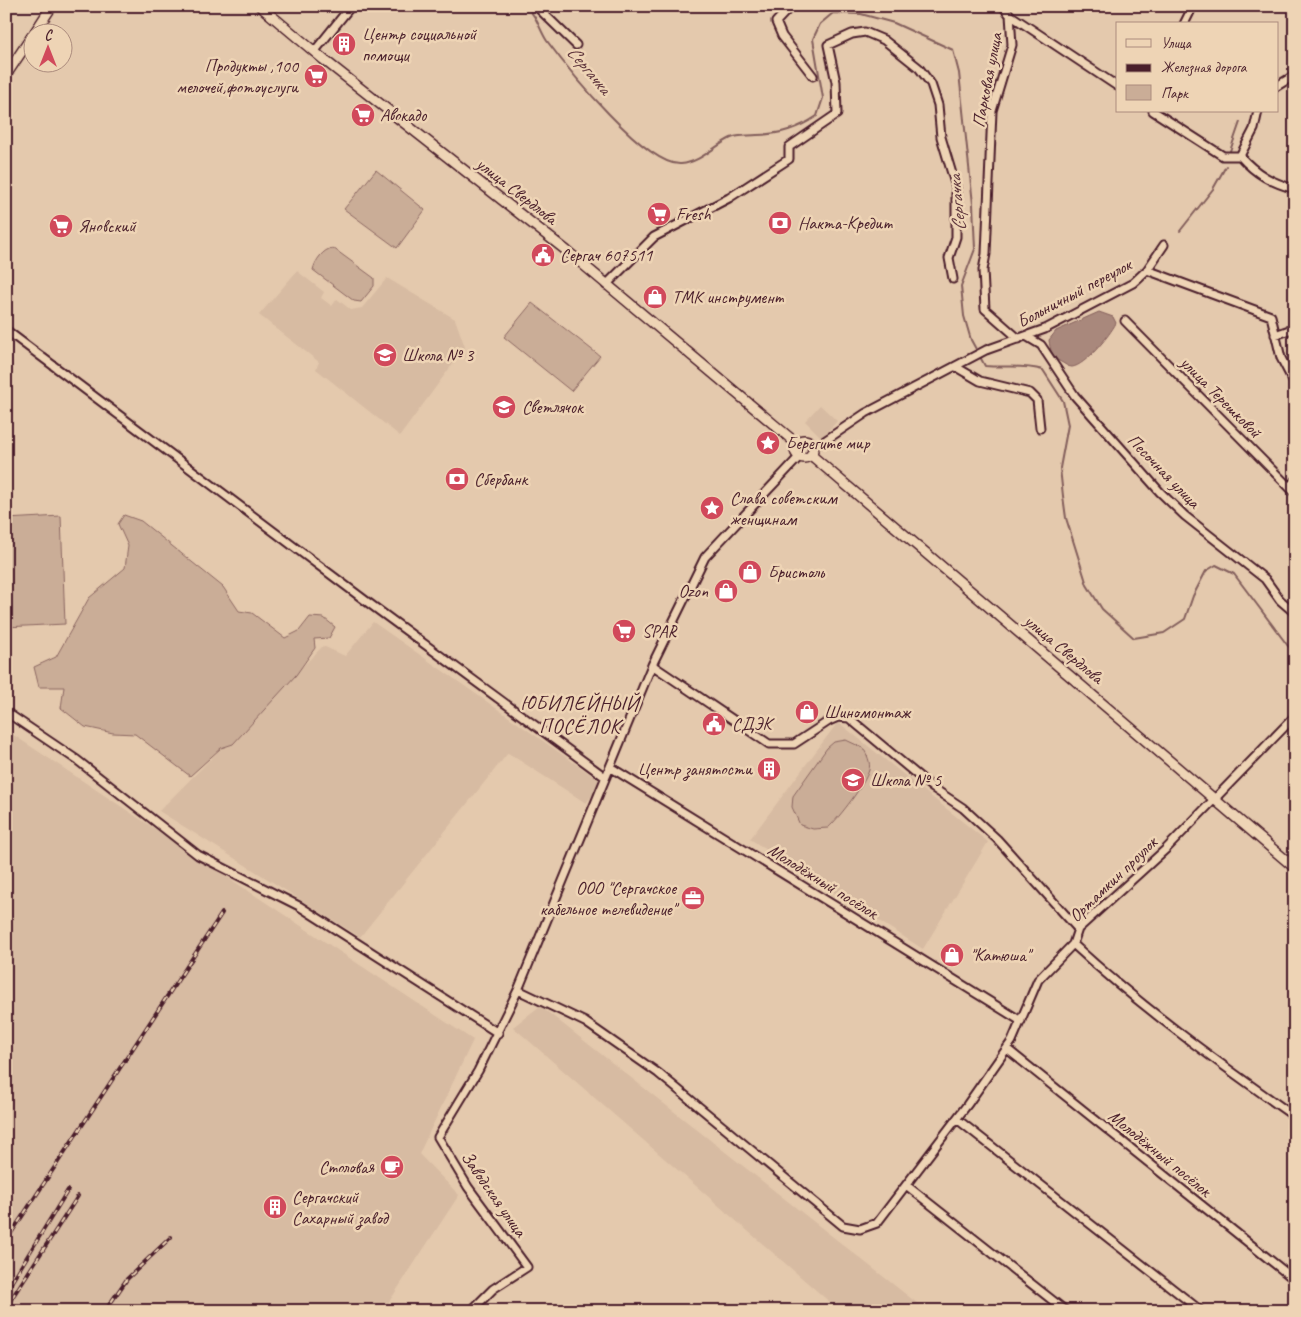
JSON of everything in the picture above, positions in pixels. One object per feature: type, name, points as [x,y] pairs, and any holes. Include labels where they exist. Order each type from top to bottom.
[{"type":"street","points":[[42,22],[52,6]]},
{"type":"street","name":"улица Свердлова","points":[[260,6],[314,52],[565,250],[796,443]]},
{"type":"street","points":[[314,52],[351,6]]},
{"type":"street","points":[[536,6],[576,45]]},
{"type":"street","points":[[792,6],[776,22],[782,36],[812,76]]},
{"type":"street","points":[[1003,6],[1010,15],[1116,85]]},
{"type":"street","points":[[1185,22],[1193,6]]},
{"type":"street","name":"Парковая улица","points":[[983,270],[986,254],[992,111],[1012,45],[1010,15]]},
{"type":"street","points":[[606,284],[654,237],[730,198],[789,159],[789,146],[837,114],[836,82],[828,45],[852,34],[866,32],[884,40],[920,68],[938,105],[941,137],[956,187],[956,237],[949,258],[953,279]]},
{"type":"street","points":[[6,75],[22,51]]},
{"type":"street","points":[[1278,85],[1295,75]]},
{"type":"street","points":[[1155,112],[1223,156],[1240,156]]},
{"type":"street","points":[[1240,156],[1254,129],[1258,112]]},
{"type":"street","points":[[1240,156],[1251,170],[1274,184],[1295,189]]},
{"type":"street","name":"Больничный переулок","points":[[812,446],[823,442],[866,413],[986,350],[1022,338],[1132,283],[1147,270],[1164,245]]},
{"type":"street","name":"Песочная улица","points":[[983,270],[985,309],[1022,338],[1041,345],[1074,396],[1160,492],[1185,516],[1265,579],[1280,600],[1295,613]]},
{"type":"street","points":[[1147,270],[1270,316],[1281,358],[1295,385]]},
{"type":"street","name":"улица Терешковой","points":[[1125,321],[1295,493]]},
{"type":"street","points":[[1276,335],[1295,328]]},
{"type":"street","points":[[6,330],[366,601],[606,777]]},
{"type":"street","points":[[956,367],[980,381],[1030,393],[1037,400],[1040,428]]},
{"type":"street","points":[[802,440],[808,441],[812,446],[810,456],[805,459],[799,457],[794,448],[796,443],[802,440]]},
{"type":"street","name":"улица Свердлова","points":[[810,456],[1295,868]]},
{"type":"street","points":[[6,712],[77,760],[198,855],[299,906],[498,1033],[518,990],[652,665],[705,557],[799,457]]},
{"type":"street","points":[[1289,487],[1295,481]]},
{"type":"street","points":[[652,665],[769,744],[794,744],[829,721],[838,717],[849,718],[934,788],[962,808],[997,839],[1078,929]]},
{"type":"street","name":"Ортамкин проулок","points":[[518,990],[585,1022],[658,1073],[843,1226],[860,1229],[877,1223],[957,1118],[1007,1049],[1038,980],[1073,944],[1078,929],[1166,850],[1295,716]]},
{"type":"street","name":"Молодёжный посёлок","points":[[610,767],[1021,1021]]},
{"type":"street","points":[[1073,944],[1106,975],[1203,1051],[1295,1118]]},
{"type":"street","name":"Заводская улица","points":[[471,1311],[493,1289],[527,1267],[468,1187],[438,1137],[498,1033]]},
{"type":"street","name":"Молодёжный посёлок","points":[[1007,1049],[1295,1280]]},
{"type":"street","points":[[957,1118],[1201,1311]]},
{"type":"street","points":[[906,1185],[1066,1311]]},
{"type":"shaded area","name":"Школа № 3","points":[[297,271],[324,292],[321,298],[332,306],[337,299],[351,310],[362,308],[387,278],[455,319],[465,347],[400,436],[316,369],[319,362],[259,315]]},
{"type":"shaded area","points":[[1099,312],[1113,317],[1116,323],[1097,349],[1084,361],[1072,367],[1055,358],[1049,340],[1056,331]]},
{"type":"shaded area","points":[[820,405],[837,421],[822,438],[805,421]]},
{"type":"shaded area","points":[[373,622],[603,783],[586,803],[508,753],[360,937],[159,811],[323,646],[345,656]]},
{"type":"shaded area","name":"Школа № 5","points":[[838,722],[988,842],[923,949],[750,839]]},
{"type":"shaded area","name":"Сергачский Сахарный завод","points":[[6,730],[473,1040],[419,1154],[459,1195],[383,1311],[6,1311]]},
{"type":"shaded area","points":[[540,1006],[927,1311],[840,1311],[513,1027]]},
{"type":"green space","points":[[376,170],[425,210],[397,248],[344,209]]},
{"type":"green space","points":[[333,248],[374,278],[374,286],[361,302],[354,301],[313,270],[320,256]]},
{"type":"green space","points":[[532,303],[600,356],[571,391],[504,337]]},
{"type":"green space","points":[[124,515],[141,521],[223,587],[239,611],[252,613],[285,638],[299,631],[310,617],[324,618],[335,627],[329,638],[314,639],[315,648],[296,675],[233,744],[221,748],[190,776],[135,734],[113,733],[85,727],[61,708],[64,687],[39,687],[34,667],[56,657],[89,598],[125,568],[128,546],[118,524]]},
{"type":"green space","points":[[61,516],[65,624],[6,627],[6,519]]},
{"type":"green space","points":[[846,740],[863,748],[869,764],[867,776],[851,800],[828,828],[813,829],[800,825],[792,807],[793,796],[827,748],[834,742]]},
{"type":"waterway","name":"Сергачка","points":[[525,6],[535,18],[547,41],[557,54],[609,114],[649,150],[666,161],[681,164],[701,157],[731,138],[781,132],[803,124],[817,116],[823,98],[813,39],[820,24],[833,13],[861,14],[894,23],[953,50],[959,73],[973,204],[975,249],[961,286],[964,316],[971,340],[977,351]]},
{"type":"waterway","points":[[1230,151],[1240,122]]},
{"type":"waterway","points":[[1180,231],[1213,189],[1226,166]]},
{"type":"waterway","name":"Сергачка","points":[[979,355],[985,366],[1043,370],[1063,401],[1068,425],[1060,468],[1066,518],[1087,585],[1102,609],[1134,638],[1164,633],[1185,619],[1193,596],[1206,571],[1216,565],[1234,574],[1288,646],[1295,651]]},
{"type":"railway","points":[[6,1241],[222,913]]},
{"type":"railway","points":[[6,1291],[68,1190]]},
{"type":"railway","points":[[6,1307],[78,1196]]},
{"type":"railway","points":[[105,1311],[127,1279],[171,1237]]},
{"type":"place","name":"Центр социальной помощи","points":[[344,44]]},
{"type":"place","name":"Продукты ,100 мелочей,фотоуслуги","points":[[316,76]]},
{"type":"place","name":"Авокадо","points":[[363,115]]},
{"type":"place","name":"Fresh","points":[[659,214]]},
{"type":"place","name":"Накта-Кредит","points":[[780,223]]},
{"type":"place","name":"Яновский","points":[[61,226]]},
{"type":"place","name":"Сергач 607511","points":[[543,255]]},
{"type":"place","name":"ТМК инструмент","points":[[655,297]]},
{"type":"place","name":"Школа № 3","points":[[385,355]]},
{"type":"place","name":"Светлячок","points":[[504,407]]},
{"type":"place","name":"Берегите мир","points":[[768,443]]},
{"type":"place","name":"Сбербанк","points":[[457,479]]},
{"type":"place","name":"Слава советским женщинам","points":[[712,508]]},
{"type":"place","name":"Бристоль","points":[[750,572]]},
{"type":"place","name":"Ozon","points":[[726,591]]},
{"type":"place","name":"SPAR","points":[[624,631]]},
{"type":"place","name":"Шиномонтаж","points":[[807,712]]},
{"type":"place","name":"СДЭК","points":[[714,724]]},
{"type":"place","name":"Центр занятости","points":[[769,769]]},
{"type":"place","name":"Школа № 5","points":[[853,780]]},
{"type":"place","name":"ООО \"Сергачское кабельное телевидение\"","points":[[693,898]]},
{"type":"place","name":"\"Катюша\"","points":[[952,955]]},
{"type":"place","name":"Столовая","points":[[392,1167]]},
{"type":"place","name":"Сергачский Сахарный завод","points":[[275,1207]]},
{"type":"district","name":"ЮБИЛЕЙНЫЙ ПОСЁЛОК","points":[[580,714]]}]
